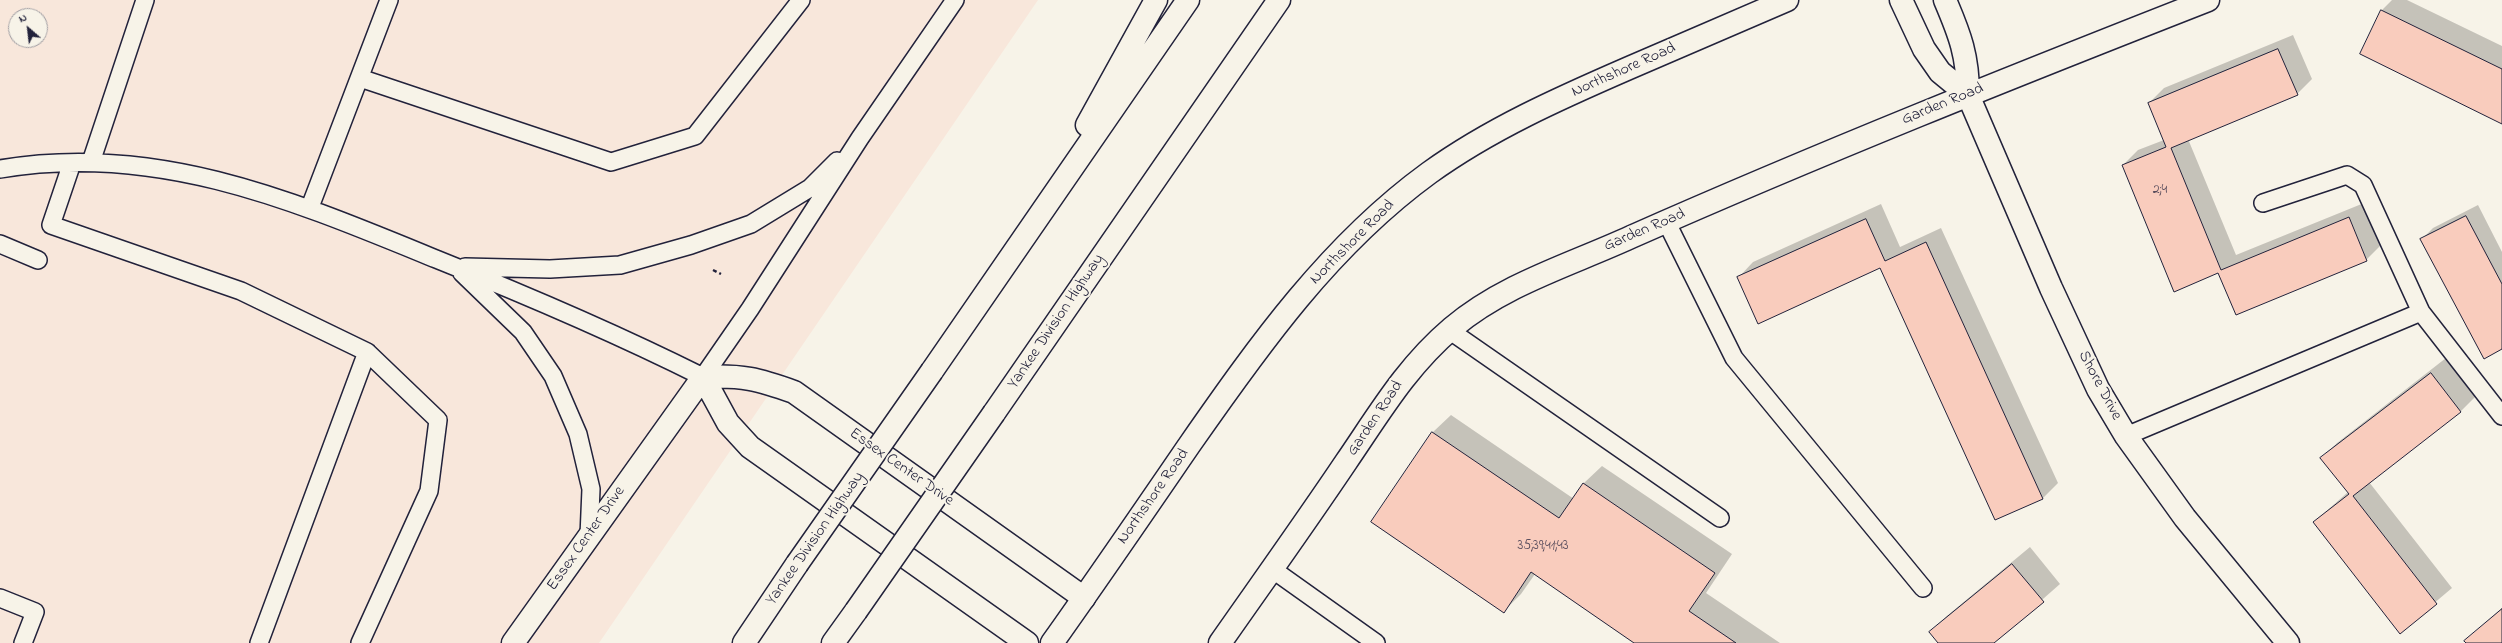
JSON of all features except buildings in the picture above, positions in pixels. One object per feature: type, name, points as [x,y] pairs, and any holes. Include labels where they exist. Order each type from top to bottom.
[{"type":"main road","points":[[1024,238],[1156,0]]},
{"type":"main road","name":"Yankee Division Highway","points":[[744,643],[1188,0]]},
{"type":"main road","name":"Yankee Division Highway","points":[[833,643],[1280,0]]},
{"type":"main road","points":[[1212,97],[1290,0]]},
{"type":"main road","name":"Northshore Road","points":[[1052,643],[1255,352],[1314,280],[1347,244],[1386,207],[1429,173],[1480,140],[1528,114],[1787,0]]},
{"type":"main road","name":"Shore Drive","points":[[1901,0],[1924,49],[1940,72],[1968,95]]},
{"type":"main road","name":"Shore Drive","points":[[1946,0],[1963,44],[1968,71],[1968,95],[2051,288],[2098,389],[2126,436],[2185,518],[2288,643]]},
{"type":"main road","name":"Garden Road","points":[[1220,643],[1348,460],[1384,403],[1413,367],[1449,330],[1472,312],[1528,280],[1666,221],[1968,95],[2208,0]]},
{"type":"main road","name":"Essex Center Drive","points":[[513,643],[703,376],[736,375],[766,382],[794,392],[1084,598]]},
{"type":"main road","points":[[703,376],[728,422],[750,447],[1027,643]]},
{"type":"lane","points":[[91,162],[145,0]]},
{"type":"lane","points":[[310,207],[389,0]]},
{"type":"lane","points":[[360,78],[611,162],[695,136],[801,0]]},
{"type":"lane","points":[[0,169],[29,164],[91,162],[156,167],[213,178],[310,207],[571,314],[703,376],[750,309],[860,138],[954,0]]},
{"type":"lane","points":[[456,267],[550,269],[620,265],[691,245],[751,224],[810,188],[860,138]]},
{"type":"lane","points":[[72,163],[51,225],[241,291],[366,352],[438,420],[429,491],[360,643]]},
{"type":"lane","points":[[2262,202],[2346,175],[2362,184],[2421,312],[2502,416]]},
{"type":"lane","points":[[1666,221],[1734,358],[1923,588]]},
{"type":"lane","points":[[0,244],[38,260]]},
{"type":"lane","points":[[456,267],[523,332],[553,376],[578,434],[591,489],[589,536]]},
{"type":"lane","points":[[2126,436],[2421,312]]},
{"type":"lane","points":[[1449,330],[1720,518]]},
{"type":"lane","points":[[259,643],[366,352]]},
{"type":"lane","points":[[1272,569],[1376,643]]},
{"type":"lane","points":[[0,598],[35,612],[23,643]]},
{"type":"shaded area","points":[[0,0],[1038,0],[599,643],[0,643]]}]
